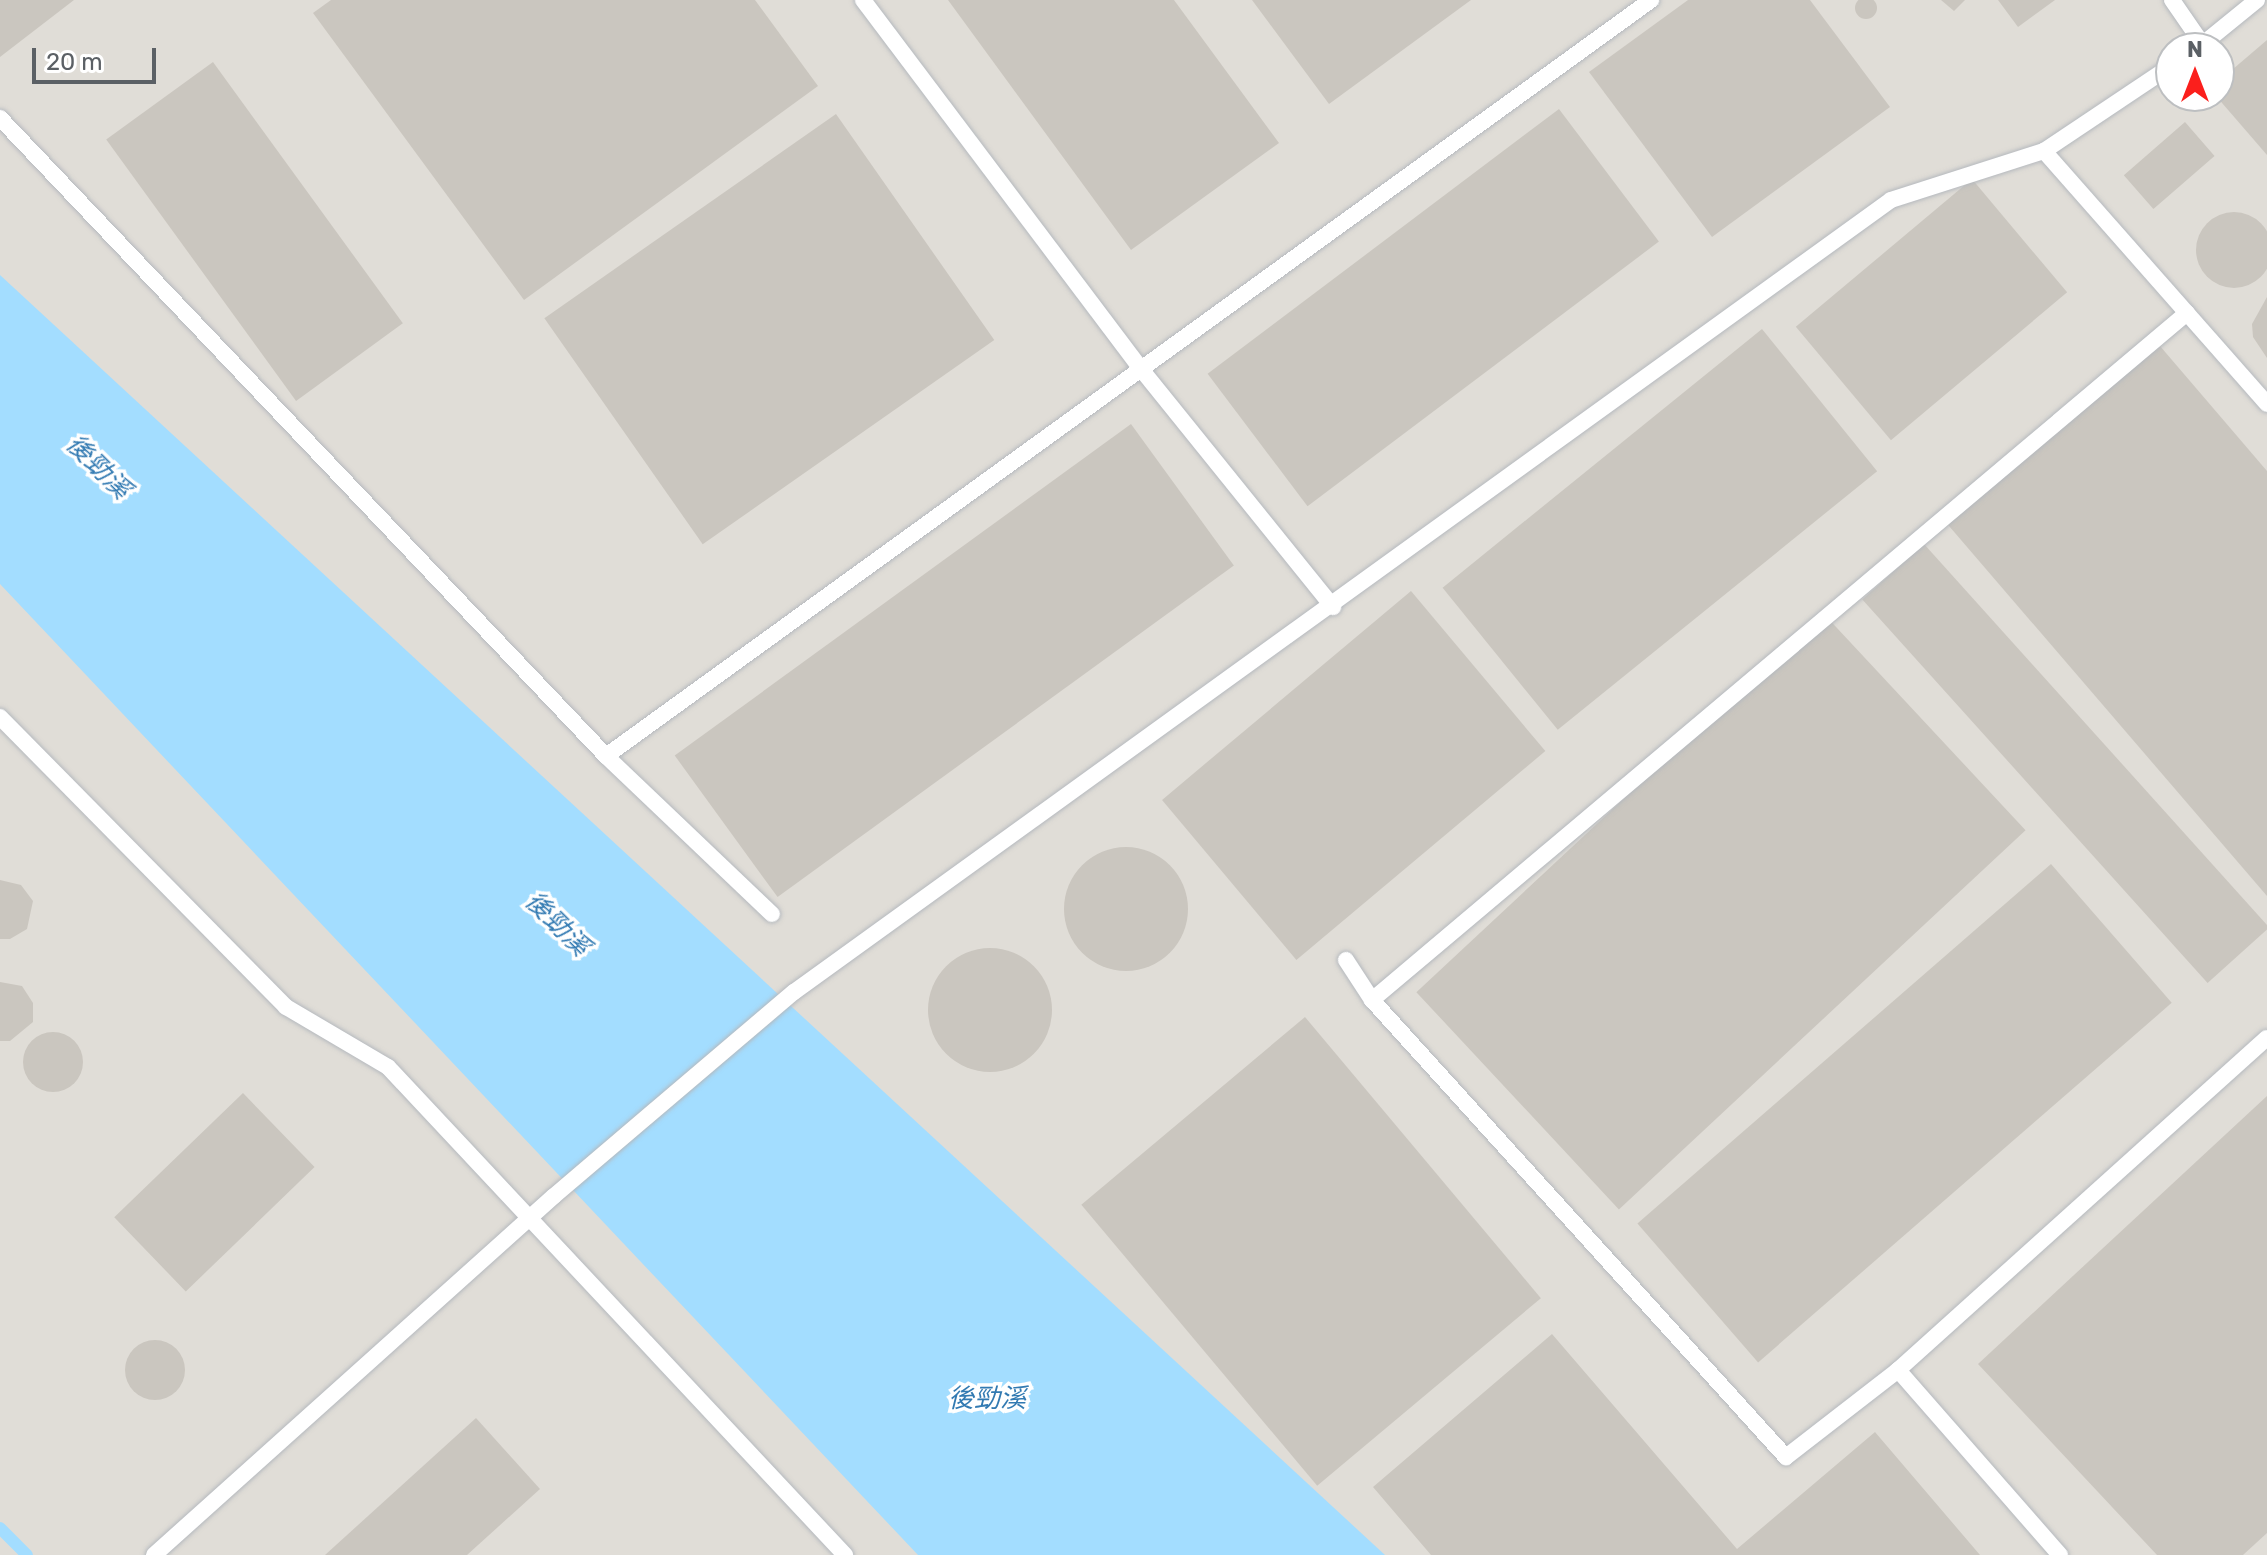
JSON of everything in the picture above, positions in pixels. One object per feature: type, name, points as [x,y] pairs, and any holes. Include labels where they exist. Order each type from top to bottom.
[{"type":"lane","points":[[863,0],[1141,369],[1333,607]]},
{"type":"lane","points":[[606,756],[1651,0]]},
{"type":"lane","points":[[2172,0],[2191,32]]},
{"type":"lane","points":[[2217,32],[2257,0]]},
{"type":"lane","points":[[154,1555],[554,1196],[794,992],[1333,607],[1891,200],[2044,151],[2155,77]]},
{"type":"lane","points":[[0,118],[606,756],[772,914]]},
{"type":"lane","points":[[2044,151],[2267,404]]},
{"type":"lane","points":[[1372,1000],[2187,313]]},
{"type":"lane","points":[[0,717],[286,1007],[388,1067],[527,1220],[845,1555]]},
{"type":"lane","points":[[1346,960],[1372,1000],[1786,1457],[1898,1370],[2267,1038]]},
{"type":"lane","points":[[1898,1370],[2060,1555]]},
{"type":"shaded area","points":[[0,0],[2267,0],[2267,1555],[0,1555]]},
{"type":"water","name":"後勁溪","points":[[0,275],[1385,1555],[918,1555],[0,584]]},
{"type":"building","points":[[1866,-3],[1874,0],[1877,8],[1874,16],[1866,19],[1858,16],[1855,8],[1858,0]]},
{"type":"building","points":[[0,0],[74,0],[0,57]]},
{"type":"building","points":[[331,0],[755,0],[818,86],[524,300],[313,13]]},
{"type":"building","points":[[948,0],[1174,0],[1279,143],[1131,250]]},
{"type":"building","points":[[1252,0],[1471,0],[1329,104]]},
{"type":"building","points":[[1688,0],[1810,0],[1890,107],[1712,237],[1589,72]]},
{"type":"building","points":[[1941,0],[1965,0],[1954,11]]},
{"type":"building","points":[[1998,0],[2055,0],[2018,27]]},
{"type":"building","points":[[2267,40],[2267,155],[2230,112],[2235,112],[2235,67]]},
{"type":"building","points":[[213,62],[403,323],[296,401],[106,140]]},
{"type":"building","points":[[1559,109],[1659,242],[1308,506],[1208,374]]},
{"type":"building","points":[[836,114],[994,340],[703,544],[544,318]]},
{"type":"building","points":[[2185,122],[2215,156],[2153,209],[2124,175]]},
{"type":"building","points":[[1972,179],[2067,292],[1891,440],[1796,327]]},
{"type":"building","points":[[2234,212],[2248,215],[2261,223],[2269,236],[2272,250],[2269,264],[2261,277],[2248,285],[2234,288],[2220,285],[2207,277],[2199,264],[2196,250],[2199,236],[2207,223],[2220,215]]},
{"type":"building","points":[[2267,297],[2267,358],[2253,337],[2252,324]]},
{"type":"building","points":[[1762,329],[1877,471],[1558,730],[1443,588]]},
{"type":"building","points":[[2154,339],[2267,471],[2267,896],[1943,519]]},
{"type":"building","points":[[1131,424],[1234,566],[778,897],[675,756]]},
{"type":"building","points":[[1924,544],[2267,925],[2267,930],[2208,983],[1862,600]]},
{"type":"building","points":[[1411,591],[1545,751],[1296,960],[1162,800]]},
{"type":"building","points":[[1823,613],[2026,830],[1619,1209],[1416,992]]},
{"type":"building","points":[[1126,847],[1150,852],[1170,865],[1183,885],[1188,909],[1183,933],[1170,953],[1150,966],[1126,971],[1102,966],[1082,953],[1069,933],[1064,909],[1069,885],[1082,865],[1102,852]]},
{"type":"building","points":[[2051,864],[2172,1003],[1758,1362],[1637,1224]]},
{"type":"building","points":[[0,880],[21,885],[33,901],[27,929],[10,939],[0,939]]},
{"type":"building","points":[[990,948],[1014,953],[1034,966],[1047,986],[1052,1010],[1047,1034],[1034,1054],[1014,1067],[990,1072],[966,1067],[946,1054],[933,1034],[928,1010],[933,986],[946,966],[966,953]]},
{"type":"building","points":[[0,982],[22,986],[33,1003],[33,1022],[10,1041],[0,1041]]},
{"type":"building","points":[[1305,1017],[1541,1298],[1317,1486],[1081,1205]]},
{"type":"building","points":[[53,1032],[64,1034],[74,1041],[81,1051],[81,1073],[74,1083],[64,1090],[53,1092],[42,1090],[32,1083],[25,1073],[23,1062],[25,1051],[32,1041],[42,1034]]},
{"type":"building","points":[[243,1093],[315,1167],[186,1291],[114,1217]]},
{"type":"building","points":[[2267,1096],[2267,1533],[2243,1555],[2157,1555],[1978,1364]]},
{"type":"building","points":[[1552,1334],[1737,1549],[1875,1432],[1980,1555],[1431,1555],[1373,1487]]},
{"type":"building","points":[[155,1340],[166,1342],[176,1349],[183,1359],[183,1381],[176,1391],[166,1398],[155,1400],[144,1398],[134,1391],[127,1381],[125,1370],[127,1359],[134,1349],[144,1342]]},
{"type":"building","points":[[476,1418],[540,1489],[467,1555],[325,1555]]},
{"type":"waterway","points":[[0,1528],[27,1555]]}]
